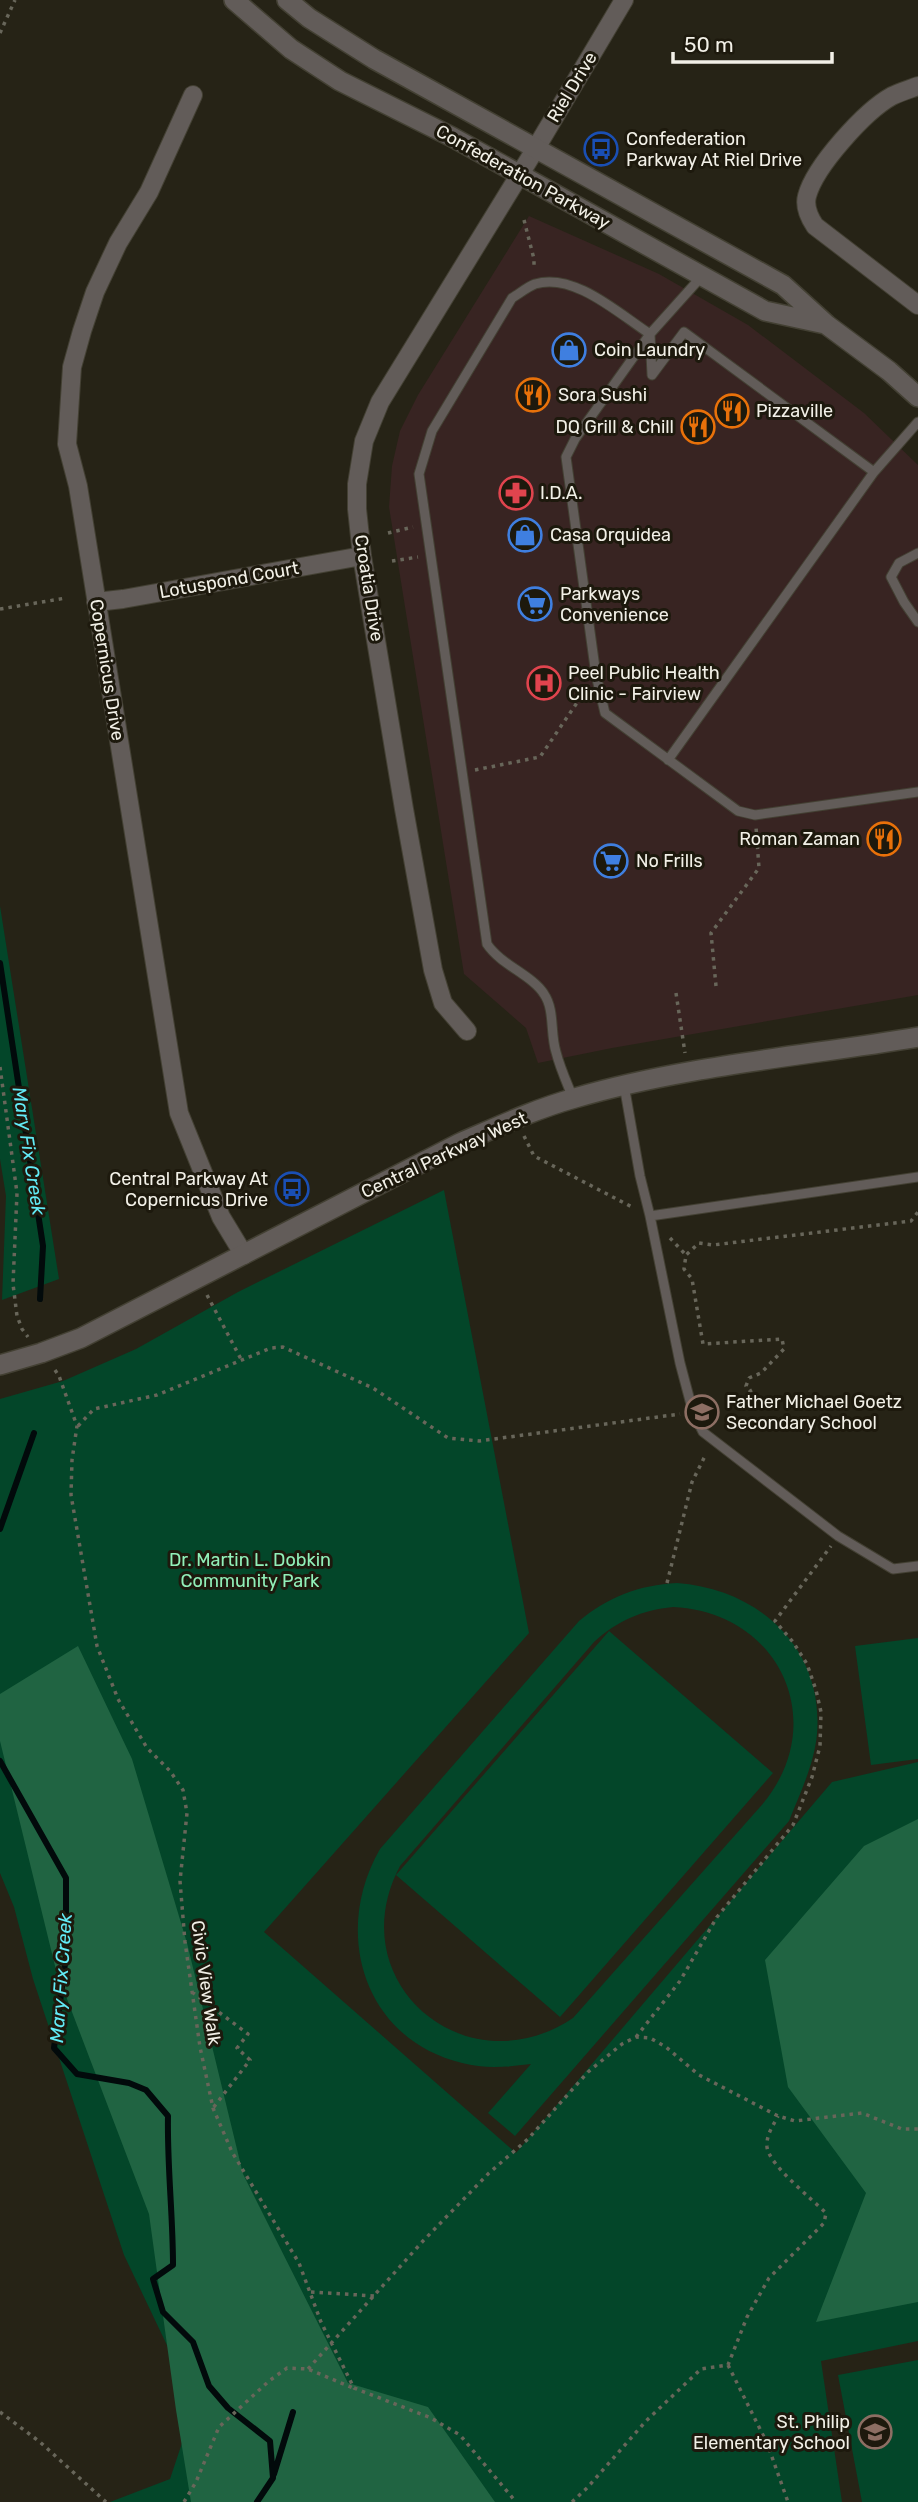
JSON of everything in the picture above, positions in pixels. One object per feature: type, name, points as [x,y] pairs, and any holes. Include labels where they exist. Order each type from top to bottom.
[{"type":"street","name":"Confederation Parkway","points":[[234,0],[291,49],[340,81],[403,111],[765,312],[827,325]]},
{"type":"street","name":"Confederation Parkway","points":[[287,0],[309,18],[374,59],[783,285],[827,325],[918,397]]},
{"type":"street","name":"Riel Drive","points":[[520,175],[624,0]]},
{"type":"street","points":[[918,86],[892,96],[841,141],[820,170],[807,196],[807,214],[815,226],[918,305]]},
{"type":"street","name":"Copernicus Drive","points":[[193,95],[149,192],[118,243],[95,292],[72,367],[67,444],[78,486],[179,1113],[221,1217],[244,1255]]},
{"type":"street","name":"Croatia Drive","points":[[467,1031],[443,1003],[433,970],[362,556],[357,484],[364,440],[391,382],[520,175]]},
{"type":"street","name":"Lotuspond Court","points":[[96,602],[362,556]]},
{"type":"street","name":"Central Parkway West","points":[[0,1365],[81,1338],[460,1143],[573,1098],[688,1073],[918,1037]]},
{"type":"lane","points":[[702,276],[650,334],[575,439],[566,457],[596,675],[605,713],[738,811],[755,815],[918,792]]},
{"type":"lane","points":[[573,1098],[556,1052],[551,1006],[542,990],[494,954],[487,944],[419,474],[432,431],[512,298],[533,285],[550,281],[570,283],[650,334]]},
{"type":"lane","points":[[650,334],[652,375],[684,332],[874,472]]},
{"type":"lane","points":[[668,760],[874,472],[918,422]]},
{"type":"lane","points":[[918,553],[899,563],[891,577],[918,622]]},
{"type":"lane","points":[[904,602],[918,606]]},
{"type":"lane","points":[[624,1085],[640,1176],[680,1363],[693,1412],[703,1432],[838,1536],[893,1569],[918,1566]]},
{"type":"lane","points":[[650,1216],[918,1177]]},
{"type":"path","points":[[0,33],[15,0]]},
{"type":"path","points":[[524,220],[534,259],[533,285]]},
{"type":"path","points":[[388,533],[425,525]]},
{"type":"path","points":[[392,561],[429,555]]},
{"type":"path","points":[[0,609],[66,598]]},
{"type":"path","points":[[461,772],[540,757],[596,675]]},
{"type":"path","points":[[716,986],[711,933],[759,868],[755,815]]},
{"type":"path","points":[[676,993],[688,1073]]},
{"type":"path","points":[[0,1067],[17,1193],[13,1284],[22,1329]]},
{"type":"path","points":[[516,1119],[534,1156],[650,1216],[686,1255]]},
{"type":"path","points":[[752,1390],[746,1386],[749,1378],[761,1373],[784,1349],[782,1339],[703,1343],[692,1279],[684,1269],[686,1255],[699,1243],[713,1245],[911,1221],[918,1212]]},
{"type":"path","points":[[199,1279],[242,1362]]},
{"type":"path","points":[[77,1426],[94,1409],[157,1395],[271,1348],[283,1347],[373,1388],[448,1438],[479,1441],[693,1412]]},
{"type":"path","name":"Civic View Walk","points":[[59,1376],[77,1426],[71,1495],[97,1646],[124,1709],[147,1748],[170,1771],[183,1790],[187,1813],[180,1881],[191,1992],[213,2108],[232,2152],[288,2244],[311,2291],[321,2322],[354,2388]]},
{"type":"path","points":[[667,1583],[692,1482],[713,1439]]},
{"type":"path","points":[[308,2369],[432,2232],[528,2139],[588,2072],[622,2044],[636,2037],[680,1981],[717,1917],[786,1834],[802,1805],[820,1746],[821,1712],[807,1664],[775,1620],[838,1536]]},
{"type":"path","points":[[191,1992],[248,2034],[237,2048],[250,2060],[213,2108]]},
{"type":"path","points":[[636,2037],[650,2038],[699,2075],[778,2116],[795,2121],[862,2113],[902,2129],[918,2129]]},
{"type":"path","points":[[778,2116],[768,2136],[767,2149],[773,2161],[826,2213],[824,2223],[769,2278],[747,2318],[728,2365],[767,2443],[788,2502]]},
{"type":"path","points":[[311,2291],[375,2296]]},
{"type":"path","points":[[572,2502],[646,2421],[701,2369],[728,2365]]},
{"type":"path","points":[[184,2502],[196,2482],[219,2427],[240,2406],[288,2368],[308,2369],[431,2418],[460,2435],[516,2502]]},
{"type":"path","points":[[0,2412],[40,2442],[106,2502]]},
{"type":"shaded area","points":[[529,216],[659,274],[748,325],[864,413],[918,465],[918,995],[538,1063],[526,1028],[464,974],[389,507],[392,466],[400,431],[418,395]]},
{"type":"green space","points":[[0,906],[59,1279],[2,1300],[6,1196],[0,1159]]},
{"type":"green space","name":"Dr. Martin L. Dobkin Community Park","points":[[444,1190],[529,1633],[264,1932],[516,2153],[832,1782],[918,1762],[918,2341],[821,2361],[842,2502],[110,2502],[170,2479],[195,2404],[124,2255],[33,1979],[14,1907],[0,1873],[0,1399],[63,1381],[136,1349],[238,1292]]},
{"type":"green space","points":[[677,1583],[707,1588],[734,1597],[759,1611],[780,1628],[797,1650],[810,1675],[816,1703],[817,1734],[813,1757],[789,1821],[515,2136],[488,2113],[531,2064],[505,2067],[462,2063],[428,2050],[401,2031],[380,2007],[366,1978],[359,1947],[359,1914],[366,1881],[380,1849],[579,1621],[601,1605],[625,1594],[650,1586]],"holes":[[[673,1607],[711,1614],[742,1629],[767,1651],[784,1678],[793,1709],[792,1742],[781,1775],[760,1807],[573,2018],[532,2037],[492,2041],[455,2032],[423,2012],[399,1984],[386,1948],[385,1909],[400,1866],[594,1642],[621,1622],[640,1614]]]},
{"type":"green space","points":[[609,1631],[773,1773],[560,2017],[396,1875]]},
{"type":"green space","points":[[918,1638],[918,1759],[871,1765],[855,1646]]},
{"type":"green space","points":[[78,1646],[132,1759],[187,1943],[243,2174],[348,2383],[428,2407],[495,2502],[191,2502],[149,2214],[56,1970],[0,1741],[0,1694]]},
{"type":"green space","points":[[918,1819],[918,2302],[816,2322],[866,2193],[788,2087],[765,1960],[864,1846]]},
{"type":"green space","name":"St. Philip Elementary School","points":[[918,2360],[918,2502],[862,2502],[838,2375]]},
{"type":"waterway","name":"Mary Fix Creek","points":[[0,963],[43,1246],[40,1299]]},
{"type":"waterway","name":"Mary Fix Creek","points":[[0,1529],[34,1433]]},
{"type":"waterway","name":"Mary Fix Creek","points":[[0,1761],[66,1878],[66,1956],[54,2048],[77,2074],[129,2083],[146,2090],[168,2116],[173,2265],[153,2279],[163,2312],[193,2342],[209,2386],[228,2408],[270,2441],[273,2478],[257,2502]]},
{"type":"waterway","points":[[274,2474],[293,2412]]},
{"type":"place","name":"Confederation Parkway At Riel Drive","points":[[601,149]]},
{"type":"place","name":"Coin Laundry","points":[[569,350]]},
{"type":"place","name":"Sora Sushi","points":[[533,395]]},
{"type":"place","name":"Pizzaville","points":[[732,411]]},
{"type":"place","name":"DQ Grill & Chill","points":[[698,427]]},
{"type":"place","name":"I.D.A.","points":[[516,493]]},
{"type":"place","name":"Casa Orquidea","points":[[525,535]]},
{"type":"place","name":"Parkways Convenience","points":[[535,604]]},
{"type":"place","name":"Peel Public Health Clinic - Fairview","points":[[544,683]]},
{"type":"place","name":"Roman Zaman","points":[[884,839]]},
{"type":"place","name":"No Frills","points":[[611,861]]},
{"type":"place","name":"Central Parkway At Copernicus Drive","points":[[292,1189]]},
{"type":"place","name":"Father Michael Goetz Secondary School","points":[[702,1412]]},
{"type":"place","name":"St. Philip Elementary School","points":[[875,2432]]}]
